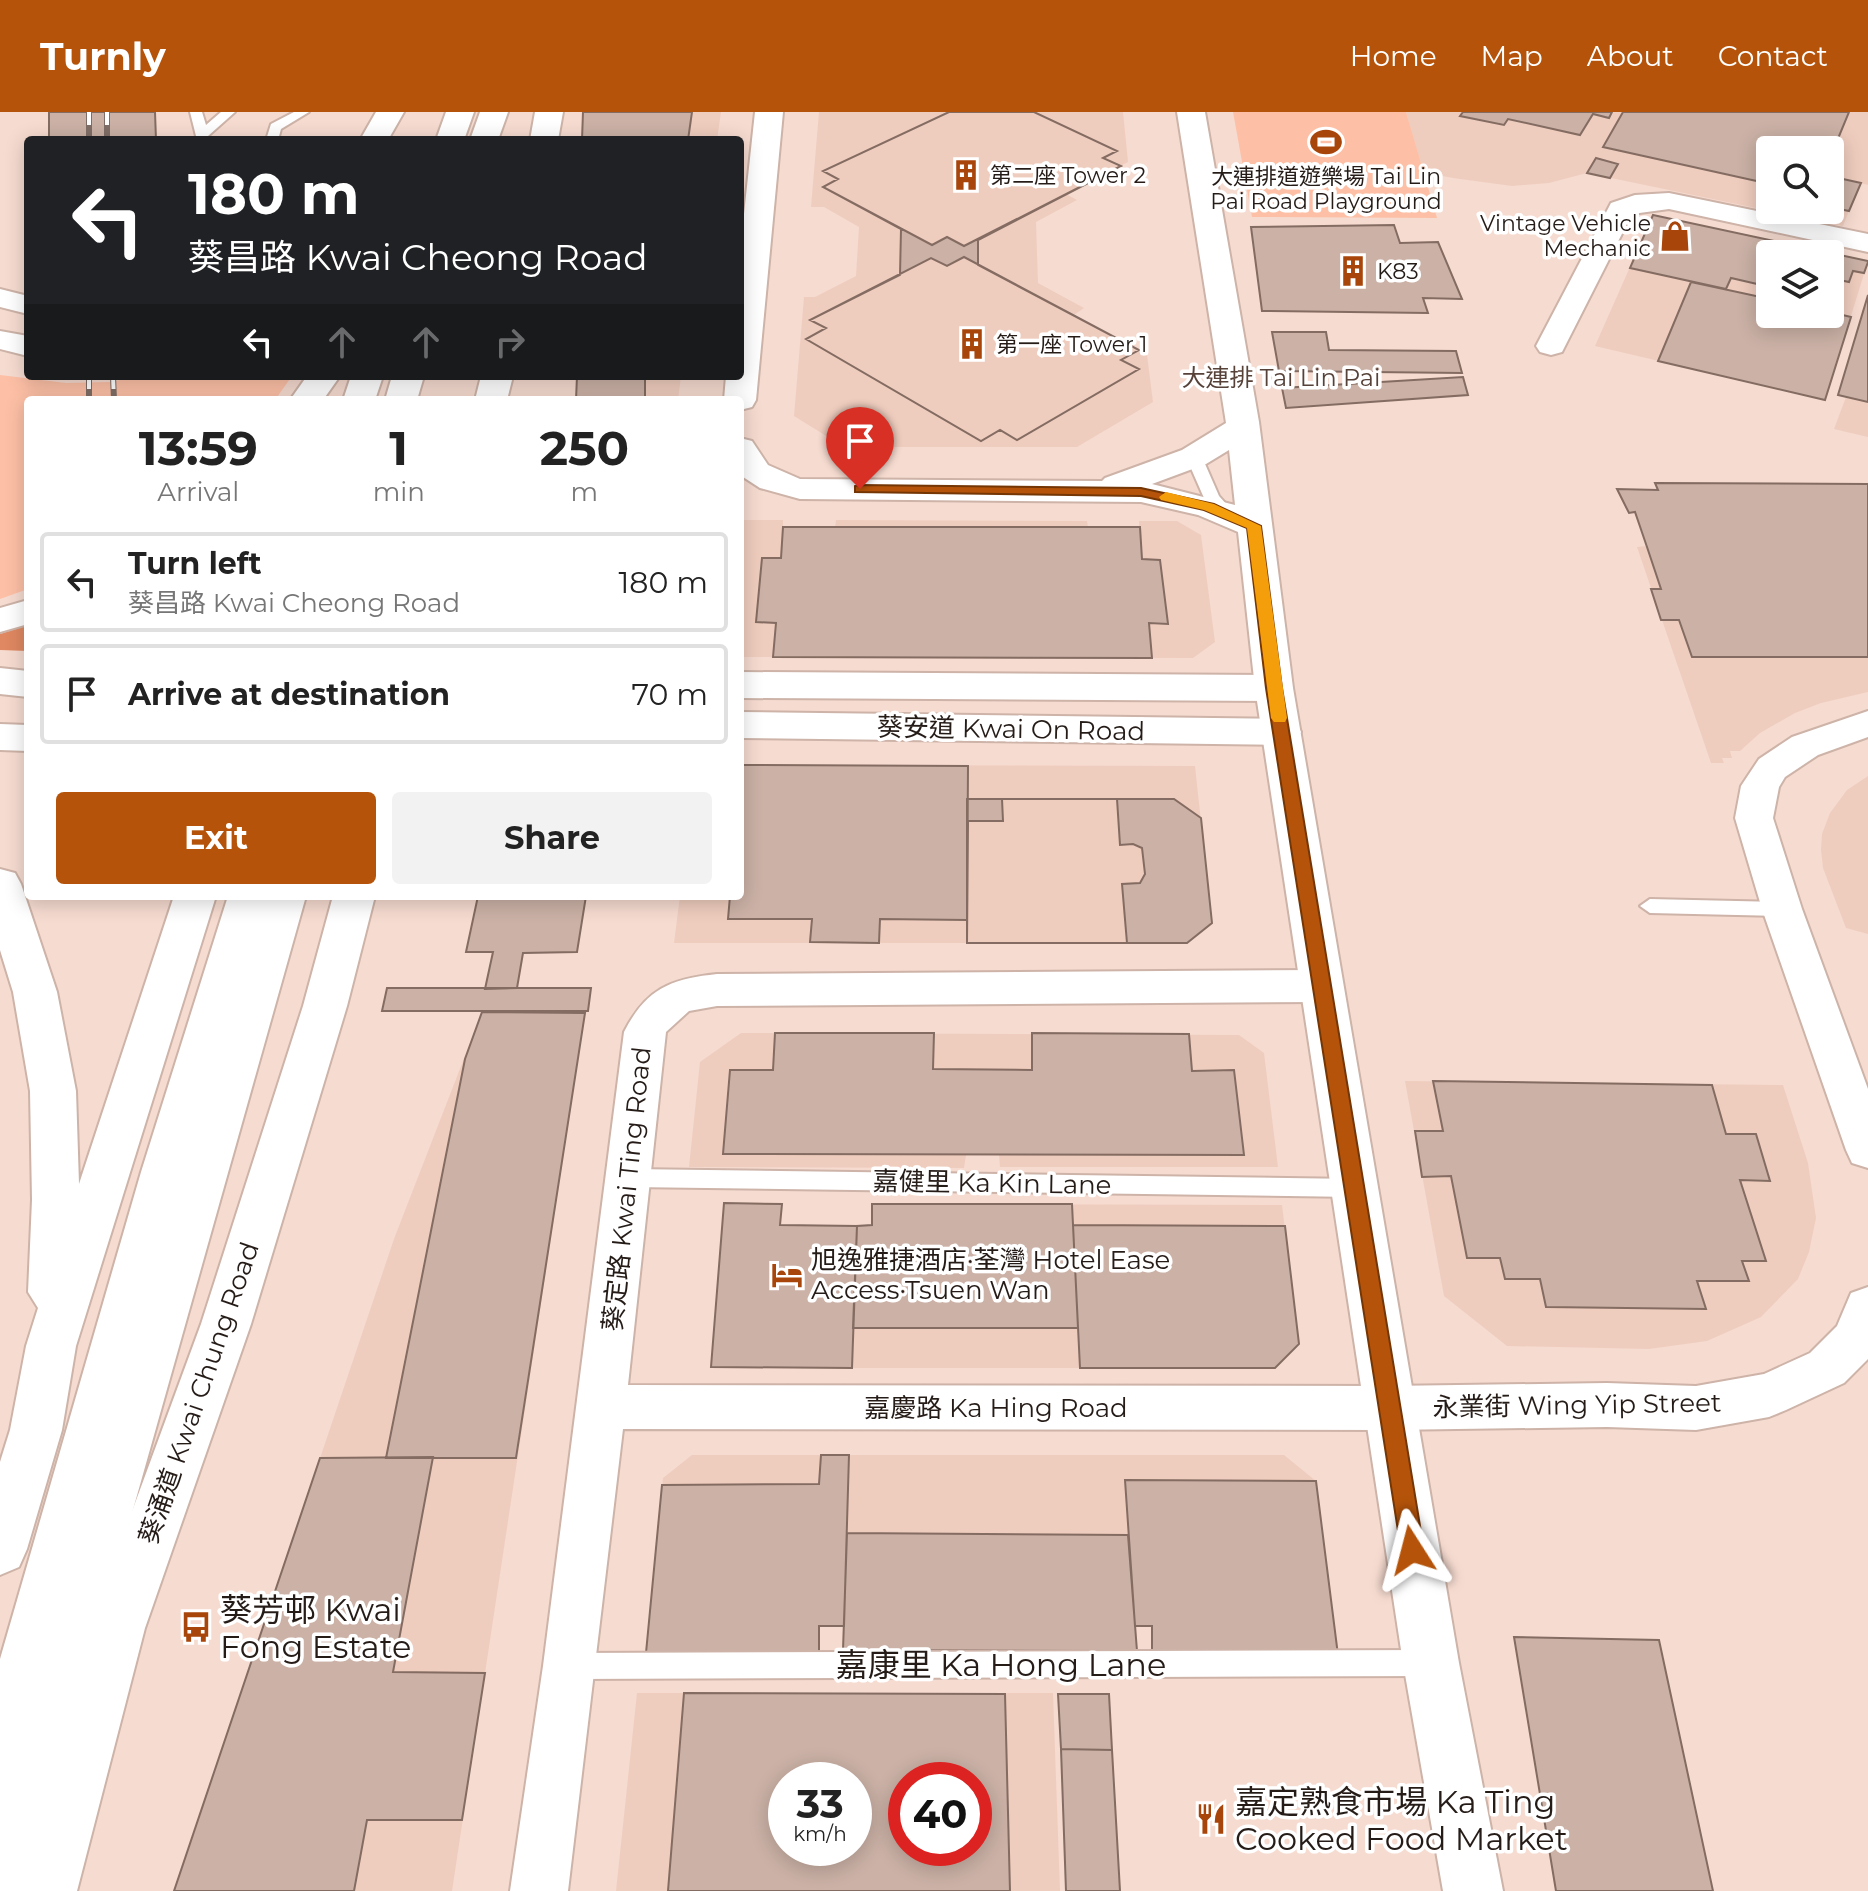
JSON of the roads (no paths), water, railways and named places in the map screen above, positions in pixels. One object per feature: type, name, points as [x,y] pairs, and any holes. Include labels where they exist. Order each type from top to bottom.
[{"type":"main road","points":[[376,136],[390,112]]},
{"type":"main road","points":[[451,136],[460,112]]},
{"type":"main road","points":[[485,136],[494,112]]},
{"type":"main road","points":[[507,136],[514,112]]},
{"type":"main road","points":[[545,136],[549,112]]},
{"type":"main road","points":[[744,360],[769,112]]},
{"type":"main road","points":[[1191,112],[1242,427],[1241,520],[1278,710],[1431,1663],[1473,1891]]},
{"type":"main road","points":[[0,298],[24,304]]},
{"type":"main road","points":[[0,340],[24,345]]},
{"type":"main road","points":[[1099,489],[1135,480],[1194,457],[1242,427]]},
{"type":"main road","points":[[744,456],[750,468],[763,477],[800,489],[1099,489],[1169,497],[1241,520]]},
{"type":"main road","points":[[0,620],[24,613]]},
{"type":"main road","points":[[0,681],[24,684]]},
{"type":"main road","name":"葵安道 Kwai On Road","points":[[744,685],[1278,710]]},
{"type":"main road","name":"葵安道 Kwai On Road","points":[[744,725],[1278,710]]},
{"type":"main road","points":[[0,737],[24,738]]},
{"type":"main road","points":[[0,884],[35,992],[53,1091],[56,1200],[51,1346]]},
{"type":"main road","points":[[0,1549],[36,1430],[51,1346],[194,900]]},
{"type":"main road","points":[[0,1751],[50,1587],[165,1172],[248,900]]},
{"type":"main road","name":"葵涌道 Kwai Chung Road","points":[[0,1875],[284,900]]},
{"type":"main road","name":"葵涌道 Kwai Chung Road","points":[[47,1891],[117,1628],[226,1324],[325,1006],[353,900]]},
{"type":"street","points":[[1551,346],[1621,209],[1635,203],[1651,200],[1688,204],[1868,243]]},
{"type":"street","points":[[1868,724],[1819,740],[1792,753],[1772,768],[1760,786],[1755,808],[1755,826],[1782,909],[1854,1075],[1868,1150]]},
{"type":"street","name":"葵定路 Kwai Ting Road","points":[[539,1891],[602,1407],[645,1032],[651,1018],[687,993],[717,990],[1321,986]]},
{"type":"street","name":"永業街 Wing Yip Street","points":[[1389,1408],[1607,1405],[1696,1408],[1757,1397],[1827,1368],[1856,1339],[1868,1308]]},
{"type":"street","name":"嘉慶路 Ka Hing Road","points":[[602,1407],[1389,1408]]},
{"type":"lane","points":[[196,112],[203,136]]},
{"type":"lane","points":[[273,136],[275,127],[298,113]]},
{"type":"lane","points":[[204,136],[225,114]]},
{"type":"lane","points":[[1194,457],[1212,498],[1241,520]]},
{"type":"lane","points":[[1650,906],[1782,909]]},
{"type":"lane","name":"嘉健里 Ka Kin Lane","points":[[630,1178],[1355,1188]]},
{"type":"lane","name":"嘉康里 Ka Hong Lane","points":[[570,1666],[1431,1663]]},
{"type":"railway","points":[[89,112],[89,136]]},
{"type":"railway","points":[[107,112],[107,136]]},
{"type":"railway","points":[[89,380],[89,396]]},
{"type":"railway","points":[[113,380],[114,396]]},
{"type":"place","name":"大連排道遊樂場 Tai Lin Pai Road Playground","points":[[1326,142]]},
{"type":"place","name":"第二座 Tower 2","points":[[966,175]]},
{"type":"place","name":"Vintage Vehicle Mechanic","points":[[1675,236]]},
{"type":"place","name":"K83","points":[[1353,271]]},
{"type":"place","name":"第一座 Tower 1","points":[[972,344]]},
{"type":"place","name":"旭逸雅捷酒店·荃灣 Hotel Ease Access·Tsuen Wan","points":[[787,1275]]},
{"type":"place","name":"葵芳邨 Kwai Fong Estate","points":[[196,1627]]},
{"type":"place","name":"嘉定熟食市場 Ka Ting Cooked Food Market","points":[[1211,1819]]},
{"type":"district","name":"大連排 Tai Lin Pai","points":[[1281,377]]}]
